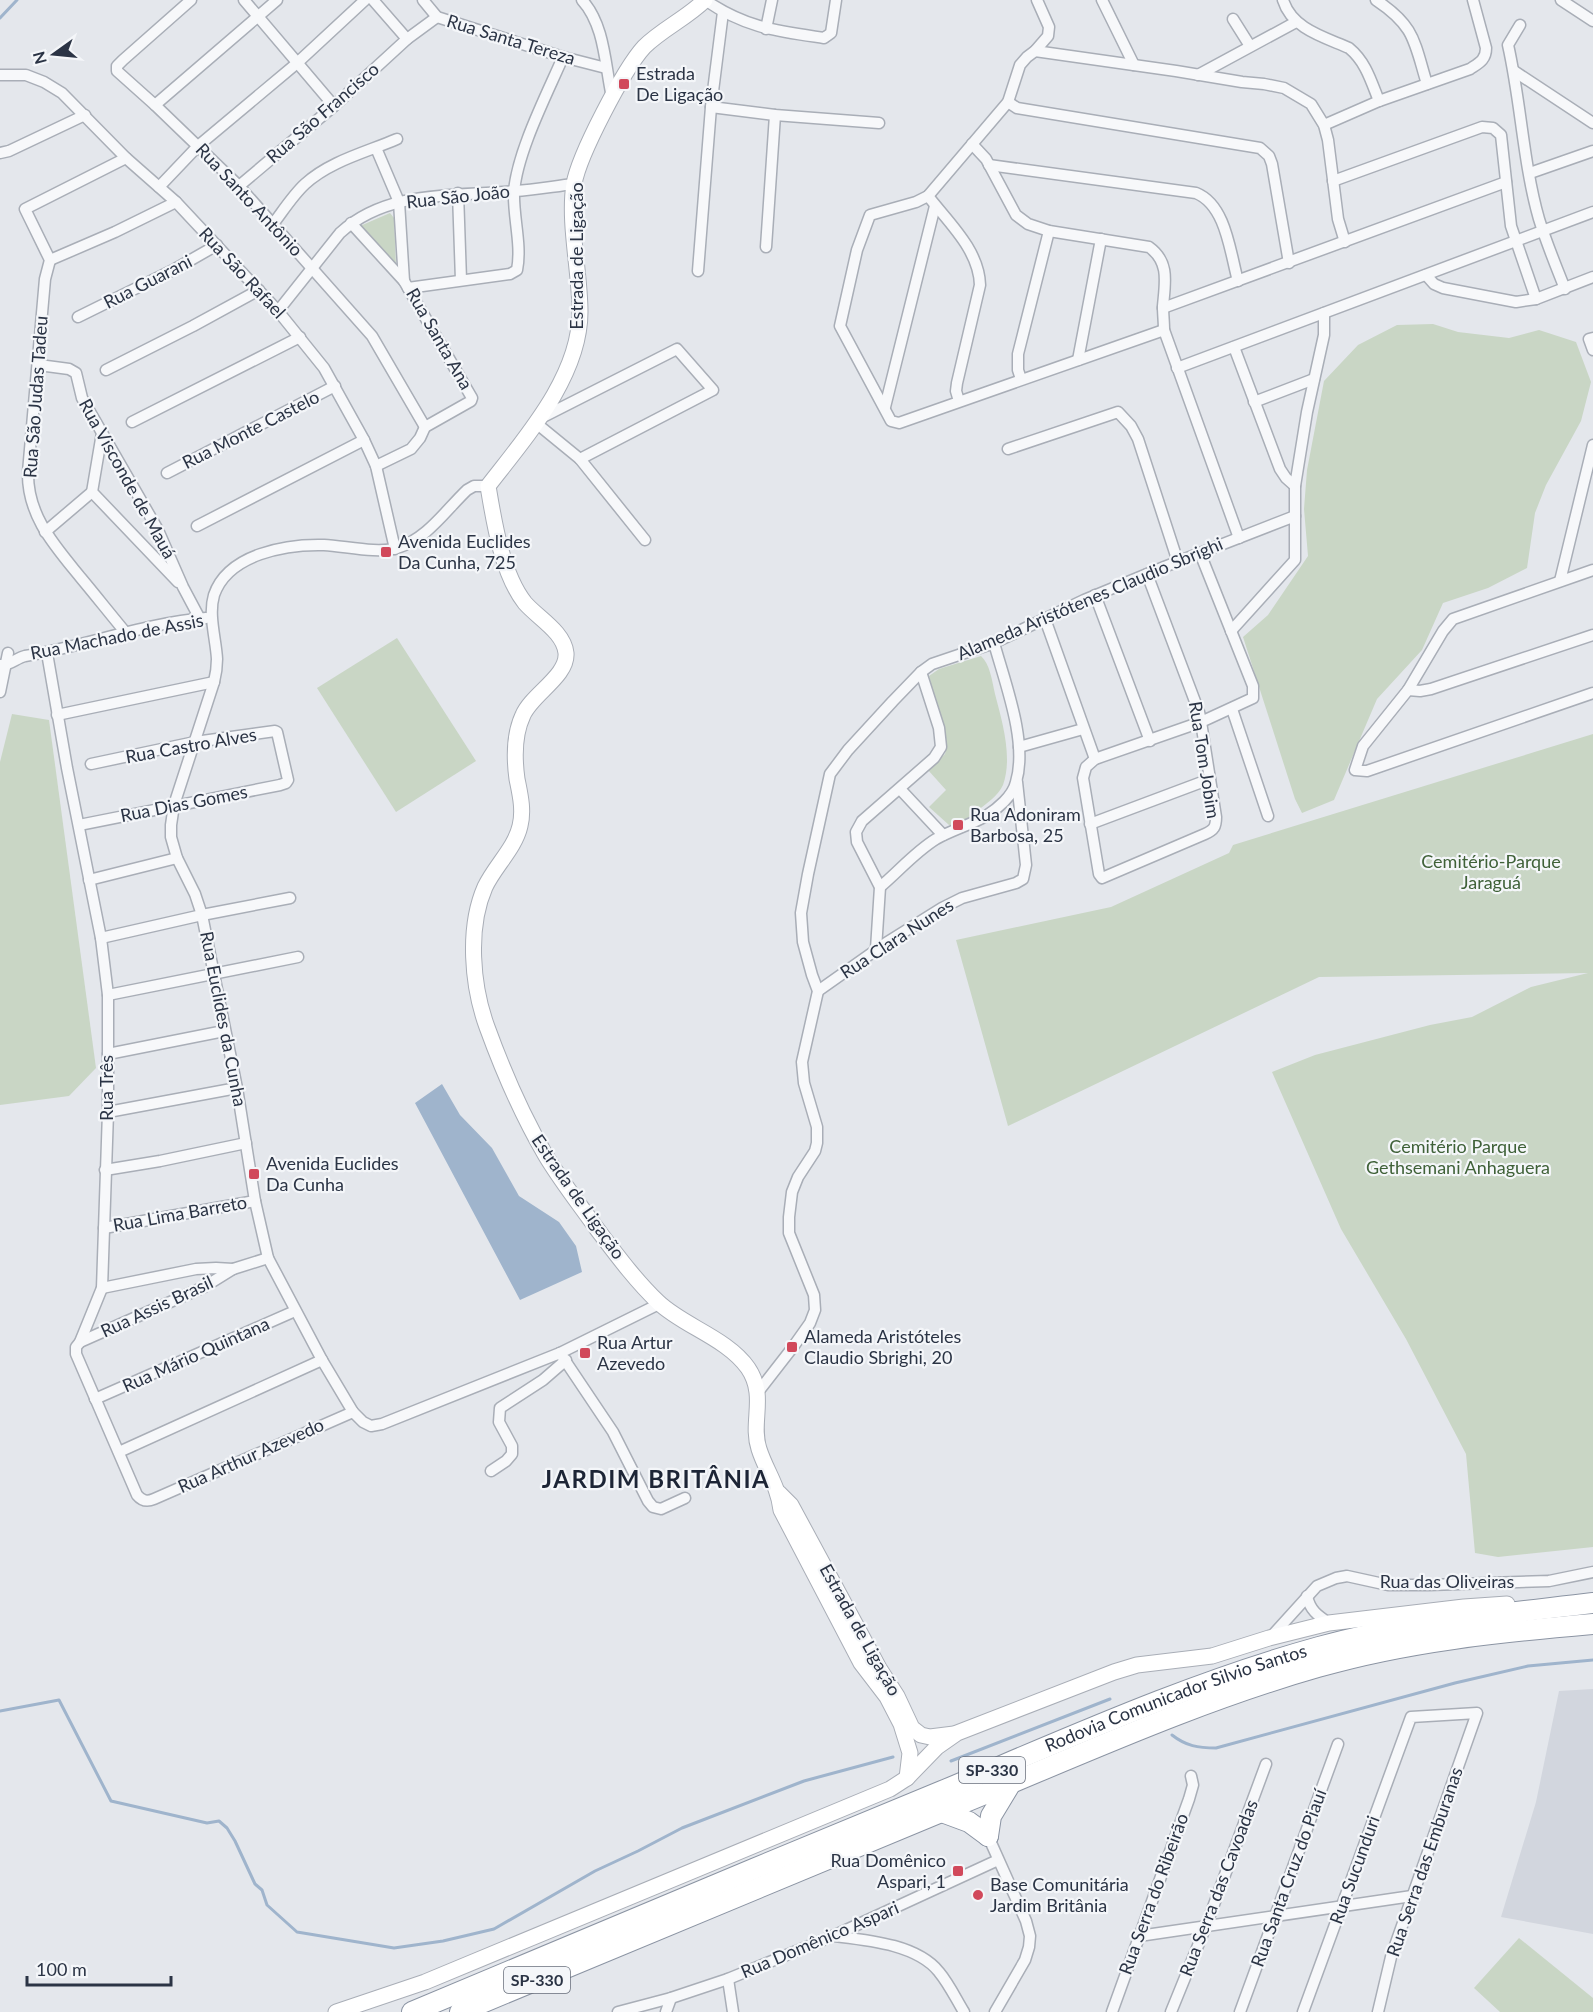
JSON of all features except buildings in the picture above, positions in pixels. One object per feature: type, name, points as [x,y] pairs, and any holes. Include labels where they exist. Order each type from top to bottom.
[{"type":"highway","name":"Rodovia Comunicador Silvio Santos","points":[[412,2012],[1146,1705],[1252,1668],[1321,1646],[1410,1627],[1593,1602]]},
{"type":"highway","name":"Rodovia Comunicador Silvio Santos","points":[[460,2012],[756,1887],[1212,1702],[1322,1666],[1445,1639],[1593,1624]]},
{"type":"highway","points":[[942,1812],[969,1822],[988,1836],[991,1816],[1011,1783]]},
{"type":"main road","name":"Estrada de Ligação","points":[[705,0],[644,47],[612,97],[582,159],[574,184],[579,332],[568,367],[537,421],[488,486],[500,543],[511,578],[524,601],[561,640],[566,656],[562,669],[531,701],[516,733],[516,763],[522,805],[521,824],[485,887],[481,899],[474,947],[476,988],[487,1025],[520,1108],[547,1157],[610,1247],[659,1304],[737,1357],[748,1368],[758,1392],[758,1448],[779,1494],[782,1510],[856,1653],[892,1706],[901,1724],[910,1753],[907,1778]]},
{"type":"main road","name":"Estrada de Ligação","points":[[779,1494],[796,1513],[863,1639],[897,1696],[912,1728],[921,1735],[930,1737],[957,1733]]},
{"type":"main road","points":[[336,2012],[425,1982],[890,1789],[907,1778],[937,1747],[957,1733],[1114,1672],[1137,1665],[1212,1656],[1269,1638],[1329,1623],[1464,1607],[1593,1602]]},
{"type":"street","name":"Rua Santo Antônio","points":[[191,0],[117,67],[118,72],[239,186],[377,342],[425,427]]},
{"type":"street","points":[[244,0],[334,106]]},
{"type":"street","points":[[155,105],[277,0]]},
{"type":"street","points":[[159,187],[198,146],[296,64],[365,0]]},
{"type":"street","points":[[373,0],[407,39]]},
{"type":"street","name":"Rua Santa Tereza","points":[[423,0],[437,17],[563,57],[606,68]]},
{"type":"street","points":[[582,0],[592,13],[598,29],[612,97]]},
{"type":"street","points":[[705,0],[723,12],[766,29],[824,38],[831,33],[836,0]]},
{"type":"street","points":[[766,29],[772,0]]},
{"type":"street","points":[[1037,0],[1049,27],[1048,36],[1020,65],[1008,102],[928,196],[916,202],[870,215],[857,250],[840,326],[891,421],[899,423],[1164,330]]},
{"type":"street","points":[[1102,0],[1134,65]]},
{"type":"street","points":[[1283,0],[1288,12],[1306,29],[1349,48],[1356,54],[1366,67],[1379,101]]},
{"type":"street","points":[[1376,0],[1396,14],[1407,26],[1414,40],[1427,84]]},
{"type":"street","points":[[1324,125],[1379,101],[1470,69],[1484,59],[1486,48],[1473,0]]},
{"type":"street","points":[[1561,0],[1593,21]]},
{"type":"street","points":[[698,271],[711,107],[723,12]]},
{"type":"street","name":"Rua São Francisco","points":[[239,186],[334,106],[407,39],[437,17]]},
{"type":"street","points":[[1233,19],[1250,46]]},
{"type":"street","points":[[1198,75],[1296,21]]},
{"type":"street","points":[[1520,25],[1508,45],[1539,219],[1565,289]]},
{"type":"street","points":[[1035,51],[1264,84],[1284,88],[1311,104],[1324,125],[1338,219],[1345,242]]},
{"type":"street","points":[[406,284],[510,274],[517,270],[514,192],[518,171],[527,143],[563,57]]},
{"type":"street","points":[[1514,71],[1593,123]]},
{"type":"street","name":"Rua São Rafael","points":[[0,75],[32,76],[62,93],[126,158],[176,202],[278,311],[324,368],[364,440],[376,466],[395,549]]},
{"type":"street","points":[[1008,102],[1017,108],[1263,150],[1269,156],[1272,164],[1289,263]]},
{"type":"street","points":[[711,107],[775,115],[879,123]]},
{"type":"street","points":[[2,153],[85,115]]},
{"type":"street","points":[[766,247],[775,115]]},
{"type":"street","points":[[1333,181],[1482,127],[1493,128],[1501,135],[1511,226],[1536,299]]},
{"type":"street","points":[[273,224],[311,179],[345,160],[397,139]]},
{"type":"street","points":[[972,144],[989,165],[1016,215],[1028,224],[1049,231],[1149,247],[1158,254],[1164,264],[1166,276],[1163,308],[1164,330],[1239,538]]},
{"type":"street","name":"Rua Santa Ana","points":[[376,148],[399,202],[406,284]]},
{"type":"street","points":[[1530,173],[1593,152]]},
{"type":"street","points":[[126,158],[26,208],[50,260],[176,202]]},
{"type":"street","points":[[989,165],[1202,195],[1213,204],[1220,216],[1238,281]]},
{"type":"street","points":[[1163,308],[1506,182]]},
{"type":"street","name":"Rua São João","points":[[278,311],[340,233],[365,215],[399,202],[414,199],[458,193],[514,192],[574,184]]},
{"type":"street","points":[[458,193],[461,280]]},
{"type":"street","points":[[928,196],[971,251],[979,278],[980,285],[957,382],[956,391],[959,401]]},
{"type":"street","points":[[885,407],[935,206]]},
{"type":"street","points":[[1178,368],[1593,213]]},
{"type":"street","name":"Rua Santa Ana","points":[[351,223],[406,284],[472,398],[471,401],[425,427]]},
{"type":"street","points":[[1021,379],[1018,370],[1018,354],[1049,231]]},
{"type":"street","points":[[1078,360],[1101,239]]},
{"type":"street","name":"Rua Guarani","points":[[78,317],[175,269],[217,245]]},
{"type":"street","name":"Rua São Judas Tadeu","points":[[50,260],[45,279],[28,478],[31,499],[45,532],[126,633]]},
{"type":"street","points":[[1426,275],[1434,284],[1443,288],[1509,301],[1536,299],[1593,277]]},
{"type":"street","points":[[106,370],[259,290]]},
{"type":"street","points":[[1231,631],[1295,560],[1295,486],[1302,437],[1324,335],[1324,313]]},
{"type":"street","points":[[132,422],[300,338]]},
{"type":"street","points":[[1593,338],[1589,339],[1593,351]]},
{"type":"street","points":[[1234,347],[1280,469],[1295,486]]},
{"type":"street","points":[[580,459],[713,390],[677,349],[537,421],[580,459],[645,540]]},
{"type":"street","name":"Rua Visconde de Mauá","points":[[39,365],[74,371],[82,398],[158,530],[200,619]]},
{"type":"street","points":[[1254,402],[1314,379]]},
{"type":"street","name":"Rua Monte Castelo","points":[[167,473],[335,386]]},
{"type":"street","points":[[1008,449],[1118,412],[1131,426],[1138,440],[1178,562]]},
{"type":"street","points":[[376,466],[411,448],[420,438],[425,427]]},
{"type":"street","points":[[45,532],[92,492],[102,433]]},
{"type":"street","points":[[198,526],[364,440]]},
{"type":"street","points":[[1560,581],[1592,453]]},
{"type":"street","points":[[395,549],[428,531],[466,490],[474,486],[488,486]]},
{"type":"street","points":[[92,492],[183,587]]},
{"type":"street","name":"Alameda Aristótenes Claudio Sbrighi","points":[[818,991],[803,942],[801,913],[830,774],[848,750],[921,672],[932,664],[994,643],[1095,595],[1295,516]]},
{"type":"street","name":"Rua Euclides da Cunha","points":[[353,1412],[322,1360],[268,1258],[255,1201],[237,1088],[202,915],[195,894],[177,858],[171,837],[174,805],[214,682],[217,662],[212,618],[213,597],[224,577],[234,566],[256,556],[303,546],[395,549]]},
{"type":"street","points":[[1200,553],[1254,690],[1253,698],[1201,722],[1095,759],[1086,766],[1083,774],[1090,824],[1210,779]]},
{"type":"street","points":[[1593,570],[1453,619],[1443,631],[1408,690],[1363,746],[1355,770],[1367,771],[1593,693]]},
{"type":"street","name":"Rua Tom Jobim","points":[[1090,824],[1100,876],[1105,878],[1214,828],[1216,817],[1201,722],[1193,692],[1147,574]]},
{"type":"street","points":[[1095,595],[1150,741]]},
{"type":"street","name":"Rua Machado de Assis","points":[[3,665],[21,657],[47,653],[126,633],[212,618]]},
{"type":"street","points":[[1045,620],[1095,759]]},
{"type":"street","points":[[1408,690],[1431,689],[1593,635]]},
{"type":"street","points":[[880,887],[921,849],[943,835],[986,816],[1006,798],[1017,782],[1019,747],[1017,731],[994,643]]},
{"type":"street","points":[[0,692],[4,652]]},
{"type":"street","name":"Rua Machado de Assis","points":[[4,652],[21,657]]},
{"type":"street","name":"Rua Três","points":[[47,653],[101,938],[108,995],[108,1112],[102,1288],[81,1342],[76,1347],[76,1354],[137,1495],[141,1499],[150,1501]]},
{"type":"street","points":[[876,950],[880,887],[857,842],[856,832],[862,821],[934,758],[941,747],[939,728],[921,672]]},
{"type":"street","points":[[57,715],[214,682]]},
{"type":"street","points":[[1232,709],[1268,816]]},
{"type":"street","points":[[1019,747],[1083,729]]},
{"type":"street","name":"Rua Castro Alves","points":[[91,764],[195,742],[276,731],[287,782]]},
{"type":"street","name":"Rua Dias Gomes","points":[[80,825],[287,782]]},
{"type":"street","name":"Rua Clara Nunes","points":[[818,991],[876,950],[951,903],[1023,879],[1026,865],[1017,782]]},
{"type":"street","points":[[900,789],[943,835]]},
{"type":"street","points":[[89,880],[177,858]]},
{"type":"street","points":[[101,938],[290,898]]},
{"type":"street","points":[[108,995],[298,957]]},
{"type":"street","points":[[758,1392],[799,1339],[810,1323],[815,1310],[814,1295],[789,1233],[789,1217],[792,1192],[798,1177],[815,1151],[817,1143],[817,1127],[804,1083],[802,1062],[818,991]]},
{"type":"street","points":[[108,1054],[224,1030]]},
{"type":"street","points":[[108,1112],[237,1088]]},
{"type":"street","points":[[105,1170],[246,1143]]},
{"type":"street","name":"Rua Lima Barreto","points":[[104,1228],[255,1201]]},
{"type":"street","points":[[102,1288],[196,1269],[233,1269],[268,1258]]},
{"type":"street","name":"Rua Assis Brasil","points":[[81,1342],[204,1287],[233,1269]]},
{"type":"street","points":[[353,1412],[371,1426],[382,1424],[563,1357],[659,1304]]},
{"type":"street","name":"Rua Mário Quintana","points":[[96,1399],[296,1311]]},
{"type":"street","points":[[491,1471],[507,1461],[512,1454],[512,1446],[499,1422],[500,1408],[543,1380],[563,1357]]},
{"type":"street","points":[[563,1357],[613,1432],[653,1507],[661,1509],[685,1498]]},
{"type":"street","points":[[118,1452],[322,1360]]},
{"type":"street","name":"Rua Arthur Azevedo","points":[[150,1501],[353,1412]]},
{"type":"street","name":"Rua das Oliveiras","points":[[1269,1638],[1317,1586],[1347,1576],[1388,1585],[1429,1586],[1549,1581],[1593,1572]]},
{"type":"street","points":[[1307,1596],[1310,1607],[1316,1615],[1329,1623]]},
{"type":"street","name":"Rua Sucunduri","points":[[1303,2012],[1412,1718],[1477,1713]]},
{"type":"street","name":"Rua Serra das Emburanas","points":[[1378,2012],[1391,1957],[1477,1713]]},
{"type":"street","name":"Rua Santa Cruz do Piauí","points":[[1240,2012],[1338,1744]]},
{"type":"street","name":"Rua Serra das Cavoadas","points":[[1171,2012],[1206,1926],[1266,1764]]},
{"type":"street","name":"Rua Serra do Ribeirão","points":[[1112,2012],[1190,1799],[1193,1785],[1191,1776]]},
{"type":"street","points":[[988,1836],[1026,1921],[1030,1936],[1025,1960],[994,2012]]},
{"type":"street","name":"Rua Domênico Aspari","points":[[618,2012],[671,1998],[728,1979],[833,1936],[998,1860]]},
{"type":"street","points":[[1139,1936],[1412,1896]]},
{"type":"street","points":[[833,1936],[907,1950],[918,1955],[932,1964],[939,1972],[964,2012]]},
{"type":"street","points":[[728,1979],[733,2012]]},
{"type":"street","points":[[666,2012],[671,1998]]},
{"type":"shaded area","points":[[1593,1689],[1593,1934],[1501,1917],[1536,1802],[1559,1691]]},
{"type":"green space","points":[[390,213],[394,218],[396,266],[360,226]]},
{"type":"green space","points":[[1433,324],[1458,332],[1509,338],[1539,330],[1576,342],[1591,382],[1581,421],[1546,485],[1535,513],[1527,568],[1488,588],[1443,603],[1422,650],[1377,699],[1334,800],[1302,813],[1295,799],[1243,637],[1268,615],[1308,556],[1304,509],[1307,470],[1324,381],[1358,345],[1397,325]]},
{"type":"green space","points":[[397,638],[476,761],[396,812],[317,688]]},
{"type":"green space","points":[[981,656],[987,663],[1003,727],[1007,751],[1006,774],[1001,789],[991,800],[964,820],[949,825],[929,807],[946,790],[928,770],[945,754],[947,745],[929,676],[939,669]]},
{"type":"green space","points":[[12,714],[49,720],[96,1068],[69,1096],[0,1105],[0,762]]},
{"type":"green space","points":[[1593,734],[1593,1547],[1498,1557],[1475,1553],[1466,1454],[1406,1339],[1341,1229],[1272,1072],[1315,1055],[1430,1025],[1472,1017],[1531,987],[1588,973],[1319,977],[1008,1126],[956,940],[1111,907],[1229,853],[1233,845]]},
{"type":"green space","points":[[1519,1938],[1593,1998],[1593,2012],[1500,2012],[1474,1988]]},
{"type":"water","points":[[442,1084],[460,1115],[492,1148],[519,1196],[559,1222],[576,1246],[582,1272],[520,1300],[415,1103]]},
{"type":"waterway","points":[[0,18],[17,0]]},
{"type":"waterway","points":[[1172,1735],[1193,1746],[1216,1748],[1455,1683],[1528,1666],[1593,1660]]},
{"type":"waterway","points":[[951,1761],[1110,1699]]},
{"type":"waterway","points":[[0,1711],[59,1700],[111,1801],[207,1823],[219,1821],[227,1828],[235,1841],[255,1884],[262,1890],[267,1905],[297,1932],[394,1948],[443,1941],[494,1929],[595,1871],[682,1828],[804,1781],[893,1757]]},
{"type":"place","name":"Estrada De Ligação","points":[[624,84]]},
{"type":"place","name":"Avenida Euclides Da Cunha, 725","points":[[386,552]]},
{"type":"place","name":"Rua Adoniram Barbosa, 25","points":[[958,825]]},
{"type":"place","name":"Avenida Euclides Da Cunha","points":[[254,1174]]},
{"type":"place","name":"Alameda Aristóteles Claudio Sbrighi, 20","points":[[792,1347]]},
{"type":"place","name":"Rua Artur Azevedo","points":[[585,1353]]},
{"type":"place","name":"Rua Domênico Aspari, 1","points":[[958,1871]]},
{"type":"place","name":"Base Comunitária Jardim Britânia","points":[[978,1895]]},
{"type":"district","name":"JARDIM BRITÂNIA","points":[[656,1480]]},
{"type":"park label","name":"Cemitério-Parque Jaraguá","points":[[1491,872]]},
{"type":"park label","name":"Cemitério Parque Gethsemani Anhaguera","points":[[1458,1157]]}]
